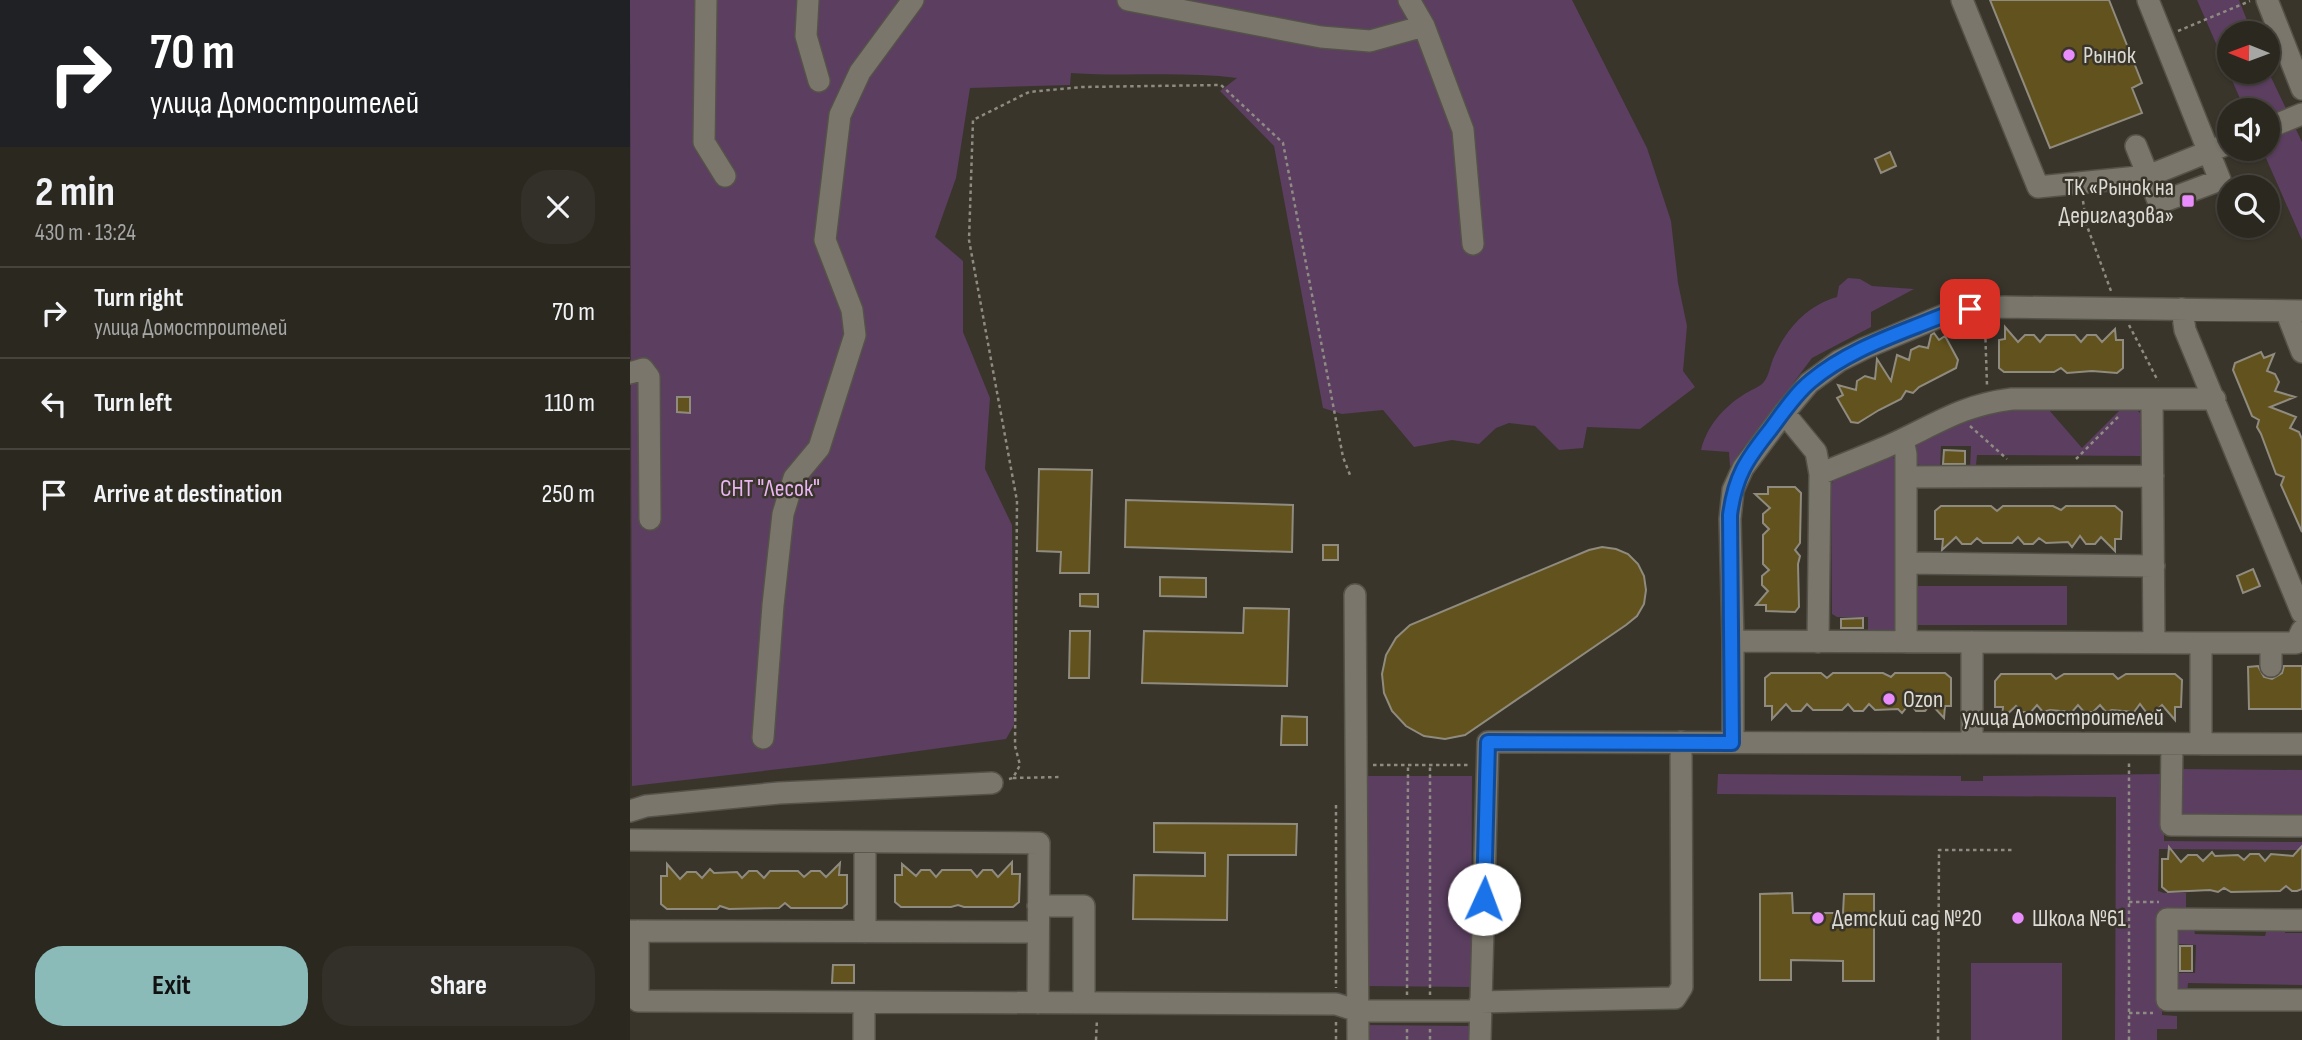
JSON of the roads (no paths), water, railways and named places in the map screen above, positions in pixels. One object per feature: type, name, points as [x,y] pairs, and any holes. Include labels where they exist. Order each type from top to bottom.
[{"type":"street","points":[[706,0],[704,142],[725,176]]},
{"type":"street","points":[[808,0],[806,36],[819,81]]},
{"type":"street","points":[[763,738],[783,514],[794,478],[819,448],[855,335],[852,310],[825,240],[840,116],[860,72],[913,0]]},
{"type":"street","points":[[1128,0],[1333,38],[1370,41],[1424,26]]},
{"type":"street","points":[[1409,0],[1424,26],[1463,130],[1473,244]]},
{"type":"street","points":[[1962,0],[2038,187],[2148,176],[2217,148]]},
{"type":"street","points":[[2136,146],[2159,203],[2220,180],[2148,0]]},
{"type":"street","points":[[2267,0],[2302,89]]},
{"type":"street","points":[[2280,123],[2302,114]]},
{"type":"street","points":[[1732,743],[1730,515],[1733,490],[1743,468],[1784,412],[1809,383],[1839,362],[1865,348],[1956,310],[2004,307],[2294,311],[2302,352]]},
{"type":"street","points":[[1733,641],[2295,643],[2301,621],[2215,399],[2185,330],[2182,309]]},
{"type":"street","points":[[630,373],[643,369],[649,377],[650,519]]},
{"type":"street","points":[[1820,474],[1903,439],[1955,413],[1988,402],[2215,399]]},
{"type":"street","points":[[2144,400],[2153,476],[2154,643]]},
{"type":"street","points":[[1784,412],[1816,452],[1820,474],[1818,642]]},
{"type":"street","points":[[1903,439],[1906,454],[1906,642]]},
{"type":"street","points":[[1906,477],[2153,476]]},
{"type":"street","points":[[1906,563],[2154,566]]},
{"type":"street","points":[[1355,595],[1358,1040]]},
{"type":"street","points":[[1972,642],[1972,743]]},
{"type":"street","points":[[2201,643],[2201,744]]},
{"type":"street","points":[[2271,643],[2271,666]]},
{"type":"street","name":"улица Домостроителей","points":[[1480,1007],[1488,742],[2302,744]]},
{"type":"street","points":[[1038,932],[634,931],[638,1001],[1336,1004],[1358,1011],[1430,1011],[1675,998],[1682,987],[1681,742]]},
{"type":"street","points":[[2172,744],[2171,825],[2302,825]]},
{"type":"street","points":[[630,811],[646,806],[779,793],[1003,780]]},
{"type":"street","points":[[630,840],[1039,843],[1038,1003]]},
{"type":"street","points":[[865,842],[865,932]]},
{"type":"street","points":[[1038,906],[1084,906],[1084,1003]]},
{"type":"street","points":[[2302,920],[2167,919],[2167,1000],[2302,1000]]},
{"type":"street","points":[[864,1002],[864,1040]]},
{"type":"street","points":[[1480,1007],[1480,1040]]},
{"type":"place","name":"Рынок","points":[[2069,55]]},
{"type":"place","name":"ТК «Рынок на Дериглазова»","points":[[2188,201]]},
{"type":"place","name":"Ozon","points":[[1889,699]]},
{"type":"place","name":"Детский сад №20","points":[[1818,918]]},
{"type":"place","name":"Школа №61","points":[[2018,918]]},
{"type":"park label","name":"СНТ \"Лесок\"","points":[[770,488]]}]
